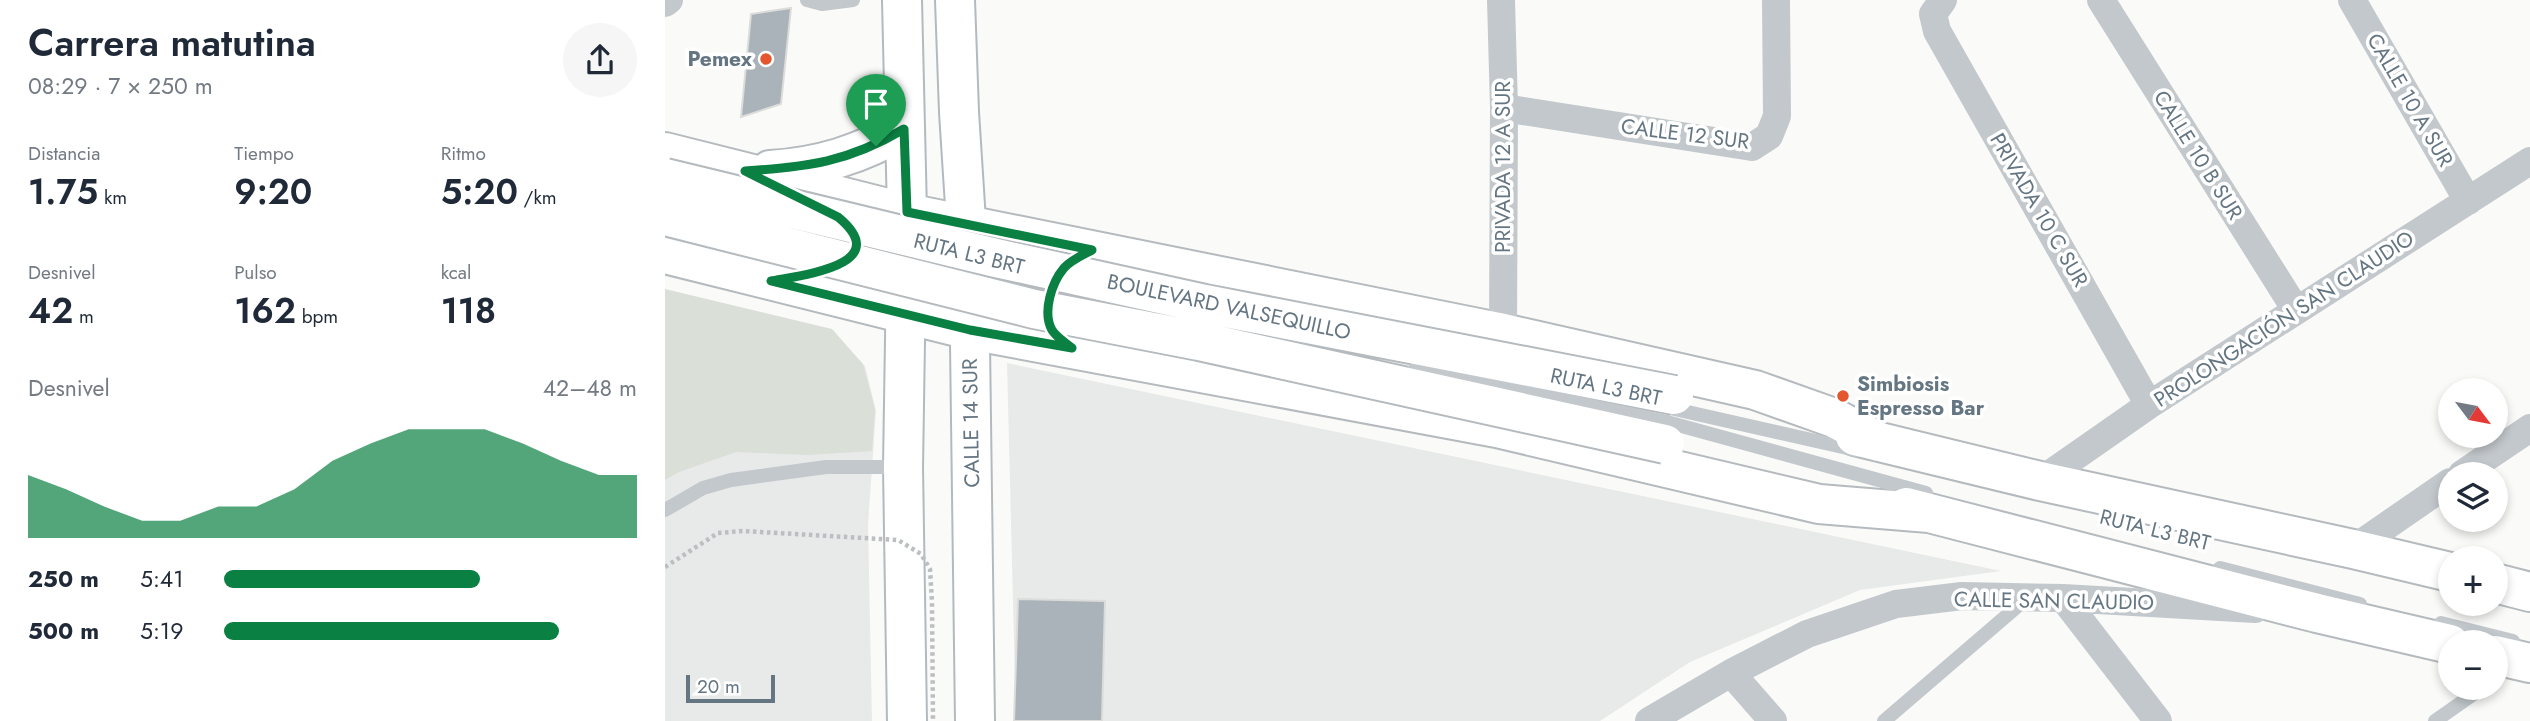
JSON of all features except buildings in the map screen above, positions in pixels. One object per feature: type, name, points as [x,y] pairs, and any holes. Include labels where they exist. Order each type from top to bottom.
[{"type":"main road","points":[[902,0],[907,212],[903,467],[907,721]]},
{"type":"main road","name":"CALLE 14 SUR","points":[[955,0],[970,330],[975,721]]},
{"type":"main road","points":[[745,171],[796,168],[837,160],[876,146],[904,129]]},
{"type":"main road","points":[[665,152],[907,212],[1503,333],[1755,390],[1834,418],[1879,442]]},
{"type":"main road","points":[[745,171],[838,217],[849,226],[857,243],[854,253],[836,267],[771,281]]},
{"type":"main road","name":"BOULEVARD VALSEQUILLO","points":[[665,178],[996,258],[1192,301],[1669,417]]},
{"type":"main road","name":"BOULEVARD VALSEQUILLO","points":[[665,216],[1034,309],[1199,341],[1669,417]]},
{"type":"main road","points":[[1072,348],[1052,330],[1048,316],[1049,303],[1056,280],[1065,267],[1092,250]]},
{"type":"main road","points":[[665,254],[970,330],[1497,428],[1819,504],[1931,504]]},
{"type":"main road","points":[[1669,417],[1879,442],[2040,481],[2353,548],[2438,569]]},
{"type":"main road","points":[[1669,417],[1931,504],[2317,613],[2438,632]]},
{"type":"main road","points":[[2508,586],[2530,592]]},
{"type":"main road","points":[[2508,658],[2530,663]]},
{"type":"street","name":"PRIVADA 12 A SUR","points":[[1501,0],[1504,108],[1503,333]]},
{"type":"street","name":"CALLE 12 SUR","points":[[1504,108],[1752,146],[1769,136],[1777,116],[1776,0]]},
{"type":"street","name":"CALLE 10 B SUR","points":[[2101,0],[2296,310]]},
{"type":"street","name":"CALLE 10 A SUR","points":[[2352,0],[2468,201]]},
{"type":"street","name":"PRIVADA 10 C SUR","points":[[1938,7],[1937,31],[2149,405]]},
{"type":"street","name":"PROLONGACIÓN SAN CLAUDIO","points":[[2040,481],[2149,405],[2530,161]]},
{"type":"street","points":[[2480,462],[2530,428]]},
{"type":"street","points":[[2353,548],[2438,490]]},
{"type":"street","name":"CALLE SAN CLAUDIO","points":[[1649,721],[1731,673],[1807,634],[1896,604],[1962,596],[2063,598],[2317,613]]},
{"type":"street","points":[[2063,598],[2153,719]]},
{"type":"street","points":[[1731,673],[1773,721]]},
{"type":"lane","points":[[807,0],[822,4],[853,0]]},
{"type":"lane","points":[[665,184],[1669,417],[2264,545]]},
{"type":"lane","points":[[665,205],[835,244]]},
{"type":"lane","name":"RUTA L3 BRT","points":[[888,256],[926,265]]},
{"type":"lane","name":"RUTA L3 BRT","points":[[951,271],[988,281]]},
{"type":"lane","name":"RUTA L3 BRT","points":[[1394,365],[1669,417]]},
{"type":"lane","points":[[665,510],[703,488],[731,480],[826,467],[903,467]]},
{"type":"lane","name":"RUTA L3 BRT","points":[[2201,563],[2375,607]]},
{"type":"lane","points":[[1884,721],[2027,599]]},
{"type":"lane","points":[[2508,642],[2530,645]]},
{"type":"lane","points":[[2435,721],[2466,700]]},
{"type":"path","points":[[665,567],[718,533],[743,531],[898,540],[921,554],[930,569],[933,721]]},
{"type":"shaded area","points":[[665,289],[832,329],[863,364],[875,409],[872,451],[806,455],[736,452],[679,472],[665,480]]},
{"type":"shaded area","points":[[665,295],[833,336],[865,366],[876,411],[868,525],[872,721],[665,721]]},
{"type":"shaded area","points":[[1007,363],[2001,571],[1860,590],[1690,662],[1600,721],[1016,721]]},
{"type":"place","name":"Pemex","points":[[766,59]]},
{"type":"place","name":"Simbiosis Espresso Bar","points":[[1843,396]]},
{"type":"route","points":[[904,129],[907,212],[1092,250],[1065,267],[1056,280],[1049,303],[1048,316],[1052,330],[1072,348],[970,330],[771,281],[836,267],[854,253],[857,243],[849,226],[838,217],[745,171],[796,168],[837,160],[876,146],[904,129]]}]
